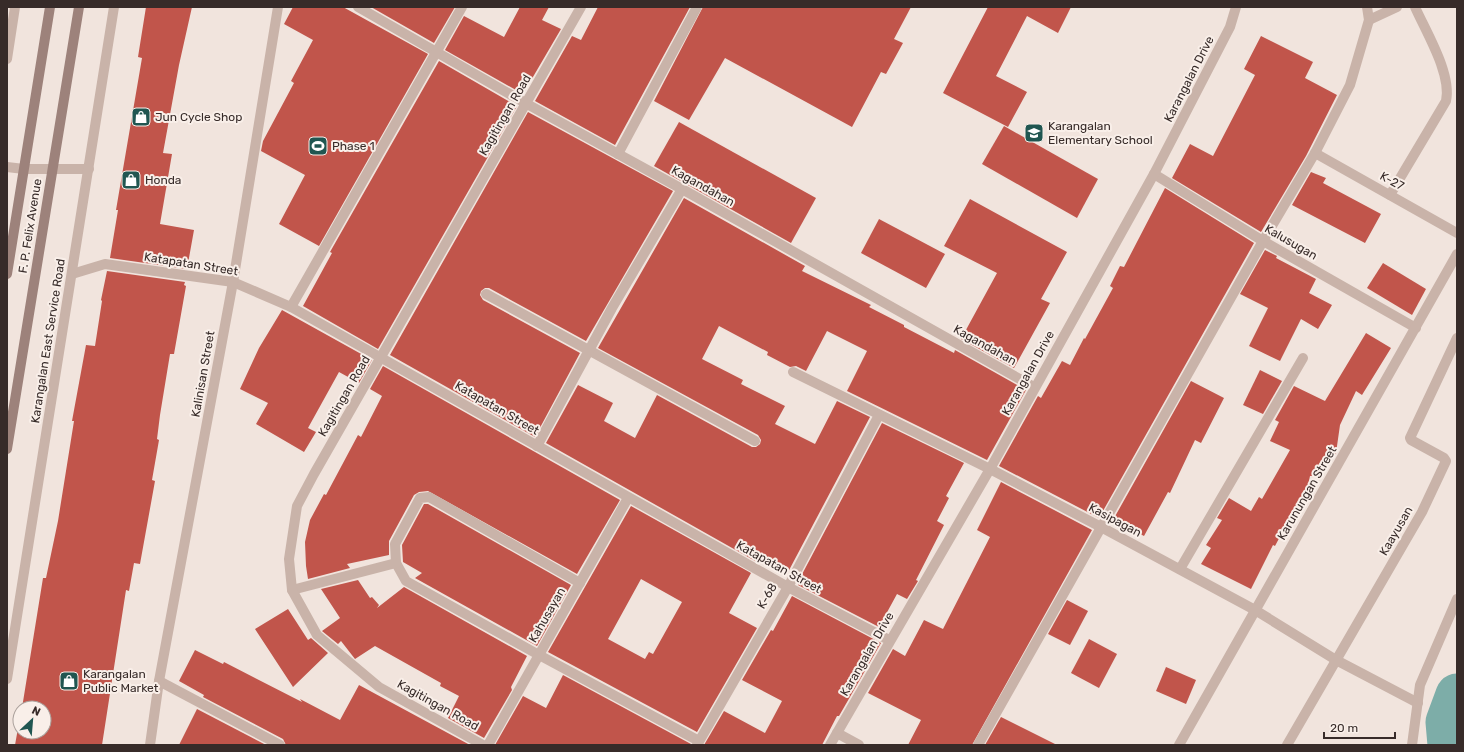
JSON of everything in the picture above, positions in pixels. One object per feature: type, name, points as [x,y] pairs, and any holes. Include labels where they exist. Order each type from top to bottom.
[{"type":"main road","name":"F. P. Felix Avenue","points":[[7,274],[50,7]]},
{"type":"main road","name":"F. P. Felix Avenue","points":[[7,449],[79,7]]},
{"type":"street","points":[[7,59],[15,7]]},
{"type":"street","name":"Karangalan East Service Road","points":[[7,679],[114,7]]},
{"type":"street","name":"Kalinisan Street","points":[[150,745],[159,682],[233,282],[278,7]]},
{"type":"street","name":"Kagandahan","points":[[358,7],[436,53],[682,188],[1034,387]]},
{"type":"street","points":[[291,307],[462,7]]},
{"type":"street","name":"Kagitingan Road","points":[[483,745],[379,687],[317,635],[292,590],[289,559],[297,506],[581,7]]},
{"type":"street","points":[[618,154],[697,7]]},
{"type":"street","name":"Karangalan Drive","points":[[830,745],[889,640],[990,469],[1034,387],[1154,174],[1230,28],[1236,7]]},
{"type":"street","points":[[978,745],[1263,241],[1315,153],[1350,85],[1369,20],[1367,7]]},
{"type":"street","points":[[1369,20],[1397,7]]},
{"type":"street","points":[[1390,195],[1446,101],[1448,92],[1446,77],[1415,7]]},
{"type":"street","name":"K-27","points":[[1315,153],[1457,233]]},
{"type":"street","points":[[7,167],[53,170],[89,169]]},
{"type":"street","name":"Kalusugan","points":[[1154,174],[1263,241],[1416,328]]},
{"type":"street","points":[[537,446],[589,351],[682,188]]},
{"type":"street","name":"Karunungan Street","points":[[1179,745],[1457,254]]},
{"type":"street","name":"Katapatan Street","points":[[72,274],[105,264],[233,282],[291,307],[628,498],[788,587],[889,640]]},
{"type":"street","points":[[486,294],[755,441]]},
{"type":"street","name":"Kaayusan","points":[[1287,745],[1422,512],[1446,461],[1444,458],[1410,438],[1457,338]]},
{"type":"street","points":[[1180,569],[1303,358]]},
{"type":"street","name":"Kasipagan","points":[[793,372],[990,469],[1101,527],[1255,610],[1336,660],[1418,703]]},
{"type":"street","name":"K-68","points":[[698,743],[788,587],[879,415]]},
{"type":"street","points":[[580,583],[424,496],[420,498],[395,544],[396,563],[406,581],[698,743]]},
{"type":"street","name":"Kahusayan","points":[[488,745],[628,498]]},
{"type":"street","points":[[292,590],[396,563]]},
{"type":"street","points":[[1412,745],[1420,685],[1457,599]]},
{"type":"street","points":[[159,682],[280,745]]},
{"type":"street","points":[[837,733],[859,745]]},
{"type":"building","points":[[146,7],[192,7],[179,65],[163,153],[172,154],[160,224],[194,230],[187,269],[110,258],[118,210],[116,210],[142,58],[138,57]]},
{"type":"building","points":[[293,7],[343,7],[428,54],[319,246],[279,224],[305,175],[261,151],[263,141],[294,83],[291,81],[313,40],[284,24]]},
{"type":"building","points":[[371,7],[455,7],[434,43]]},
{"type":"building","points":[[520,7],[549,7],[542,20],[561,29],[523,94],[445,50],[464,16],[504,37]]},
{"type":"building","points":[[598,7],[690,7],[615,145],[535,101],[572,36],[581,40]]},
{"type":"building","points":[[703,7],[911,7],[894,39],[903,43],[886,74],[881,72],[852,127],[725,58],[689,120],[654,101]]},
{"type":"building","points":[[988,7],[1071,7],[1058,33],[1027,16],[996,76],[1027,92],[1008,127],[943,93]]},
{"type":"building","points":[[1261,36],[1313,62],[1305,78],[1337,95],[1306,156],[1261,232],[1172,178],[1190,144],[1213,156],[1255,75],[1244,69]]},
{"type":"building","points":[[439,61],[517,106],[378,349],[303,306],[332,253],[330,252]]},
{"type":"building","points":[[528,112],[673,191],[586,341],[489,288],[485,288],[481,291],[480,295],[483,300],[580,353],[535,437],[390,355]]},
{"type":"building","points":[[679,122],[816,198],[791,243],[654,166]]},
{"type":"building","points":[[1004,126],[1098,179],[1077,218],[982,164]]},
{"type":"building","points":[[1311,172],[1326,178],[1323,183],[1381,214],[1365,243],[1292,205]]},
{"type":"building","points":[[1165,188],[1254,243],[1099,518],[999,466],[1038,396],[1041,398],[1062,361],[1070,365],[1113,288],[1110,286],[1120,266],[1124,267]]},
{"type":"building","points":[[684,198],[805,266],[802,271],[871,305],[869,307],[904,325],[904,327],[954,353],[955,350],[1026,390],[987,460],[847,391],[867,351],[827,331],[806,371],[796,366],[790,367],[767,355],[768,352],[719,326],[702,359],[743,380],[741,384],[785,406],[775,424],[815,444],[837,401],[870,417],[787,574],[758,560],[757,562],[546,443],[578,385],[613,403],[604,421],[635,438],[657,395],[752,447],[756,447],[760,444],[761,440],[758,435],[598,348]]},
{"type":"building","points":[[970,199],[1067,252],[1041,299],[1050,303],[1014,368],[961,339],[997,273],[944,246]]},
{"type":"building","points":[[879,219],[945,254],[926,288],[861,253]]},
{"type":"building","points":[[1265,250],[1277,256],[1276,258],[1316,279],[1309,293],[1332,305],[1318,329],[1301,319],[1280,361],[1249,346],[1268,308],[1240,294]]},
{"type":"building","points":[[1383,263],[1426,289],[1412,315],[1367,288]]},
{"type":"building","points":[[107,271],[185,282],[184,285],[186,286],[174,354],[170,354],[160,415],[157,439],[159,440],[152,480],[155,481],[140,564],[134,563],[129,591],[126,590],[102,745],[15,745],[16,740],[52,740],[52,700],[23,700],[43,578],[46,578],[58,521],[74,421],[72,421],[86,345],[95,346],[101,300]]},
{"type":"building","points":[[282,310],[372,360],[359,383],[339,372],[308,428],[316,432],[304,452],[256,424],[268,403],[240,389],[259,348]]},
{"type":"building","points":[[1366,333],[1391,348],[1362,395],[1356,391],[1340,425],[1336,453],[1320,476],[1310,476],[1305,499],[1301,497],[1275,546],[1273,545],[1251,589],[1201,564],[1211,548],[1206,545],[1222,520],[1217,518],[1229,498],[1251,511],[1259,497],[1262,499],[1290,450],[1270,441],[1279,422],[1275,420],[1294,386],[1325,401]]},
{"type":"building","points":[[383,366],[620,500],[577,574],[428,491],[419,492],[414,495],[389,541],[389,555],[347,564],[350,568],[308,579],[305,542],[310,520],[324,494],[326,495],[358,435],[361,437],[382,396],[370,389]]},
{"type":"building","points":[[1260,370],[1282,381],[1263,414],[1243,405]]},
{"type":"building","points":[[1191,381],[1224,398],[1201,443],[1195,440],[1170,493],[1168,492],[1144,536],[1113,520]]},
{"type":"building","points":[[882,423],[964,463],[946,496],[949,498],[937,521],[944,525],[916,580],[918,581],[907,599],[897,594],[879,627],[798,585],[799,580]]},
{"type":"building","points":[[1001,482],[1092,530],[972,745],[908,745],[921,720],[868,693],[893,649],[905,656],[924,620],[943,629],[990,537],[977,530]]},
{"type":"building","points":[[424,504],[428,504],[571,585],[537,646],[415,578],[422,573],[403,562],[402,545]]},
{"type":"building","points":[[631,506],[751,573],[729,613],[757,628],[697,732],[548,652]],"holes":[[[641,579],[682,602],[653,654],[649,652],[645,659],[608,639]]]},
{"type":"building","points":[[358,580],[370,598],[372,597],[379,605],[377,608],[404,587],[527,656],[511,687],[512,690],[484,738],[448,718],[459,696],[440,686],[441,683],[375,646],[355,659],[341,641],[338,644],[322,631],[340,618],[321,589]]},
{"type":"building","points":[[792,596],[881,643],[839,716],[837,716],[822,745],[704,745],[724,711],[765,733],[782,701],[742,680],[771,630],[773,631]]},
{"type":"building","points":[[1067,600],[1088,611],[1070,645],[1048,634]]},
{"type":"building","points":[[288,609],[308,640],[311,638],[328,653],[293,687],[255,629]]},
{"type":"building","points":[[1089,639],[1117,654],[1099,688],[1071,673]]},
{"type":"building","points":[[195,650],[223,664],[224,662],[340,720],[359,685],[470,745],[286,745],[283,739],[203,697],[204,695],[179,681]]},
{"type":"building","points":[[1166,667],[1196,680],[1186,704],[1156,691]]},
{"type":"building","points":[[563,675],[691,745],[495,745],[523,696],[546,708]]},
{"type":"building","points":[[197,709],[266,745],[179,745]]},
{"type":"building","points":[[1001,717],[1057,745],[985,745]]},
{"type":"waterway","points":[[1449,745],[1447,722],[1457,695]]},
{"type":"place","name":"Jun Cycle Shop","points":[[141,117]]},
{"type":"place","name":"Karangalan Elementary School","points":[[1034,133]]},
{"type":"place","name":"Phase 1","points":[[318,146]]},
{"type":"place","name":"Honda","points":[[131,180]]},
{"type":"place","name":"Karangalan Public Market","points":[[69,681]]}]
